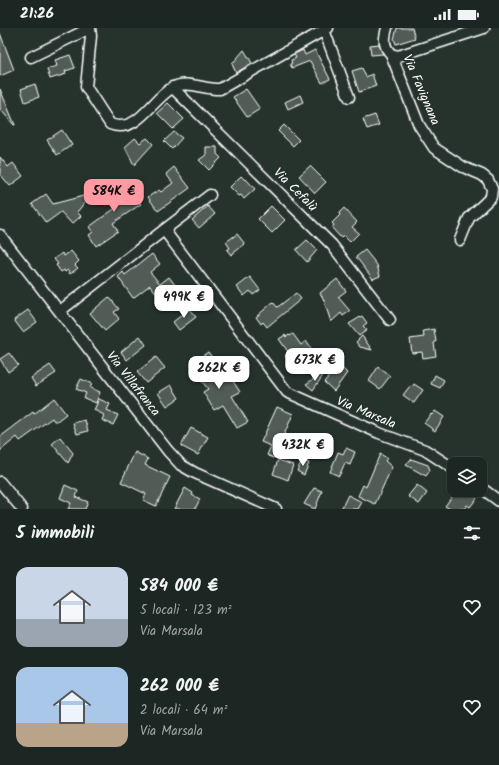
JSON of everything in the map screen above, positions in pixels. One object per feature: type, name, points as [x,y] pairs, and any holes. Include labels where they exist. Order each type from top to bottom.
[{"type":"street","points":[[31,57],[90,28],[91,36],[86,87],[110,124],[121,127],[132,124],[172,87],[186,84],[212,90],[228,86],[326,29],[349,97]]},
{"type":"street","name":"Via Favignana","points":[[387,28],[384,43],[386,49],[391,54],[419,126],[434,148],[463,167],[482,175],[488,180],[492,189],[491,197],[469,218],[460,240]]},
{"type":"street","points":[[391,54],[398,56],[484,28]]},
{"type":"street","name":"Via Cefalù","points":[[172,87],[332,245],[390,320]]},
{"type":"street","points":[[60,311],[210,195]]},
{"type":"street","name":"Via Marsala","points":[[164,230],[288,392],[379,433],[425,450],[447,464]]},
{"type":"street","name":"Via Villafranca","points":[[0,235],[168,451],[181,465],[195,474],[276,509]]},
{"type":"street","points":[[0,482],[22,509]]},
{"type":"street","points":[[487,492],[499,501]]},
{"type":"building","points":[[397,28],[412,28],[415,38],[396,44],[394,39]]},
{"type":"building","points":[[0,33],[14,70],[0,76]]},
{"type":"building","points":[[379,44],[383,54],[371,55],[370,45]]},
{"type":"building","points":[[244,50],[252,63],[236,73],[232,64]]},
{"type":"building","points":[[303,50],[305,55],[315,50],[330,79],[322,83],[310,61],[292,68],[290,64],[292,63],[291,60],[296,58],[294,54]]},
{"type":"building","points":[[70,55],[75,68],[65,71],[66,74],[50,79],[47,69],[57,66],[55,60]]},
{"type":"building","points":[[362,68],[366,77],[372,74],[376,86],[359,92],[352,71]]},
{"type":"building","points":[[35,84],[39,97],[25,102],[21,89]]},
{"type":"building","points":[[0,89],[15,125],[0,109]]},
{"type":"building","points":[[246,89],[260,109],[247,117],[233,97]]},
{"type":"building","points":[[300,95],[303,102],[288,109],[285,102]]},
{"type":"building","points":[[168,103],[184,119],[173,129],[157,113]]},
{"type":"building","points":[[375,115],[379,125],[367,129],[363,119]]},
{"type":"building","points":[[284,125],[299,140],[293,146],[278,131]]},
{"type":"building","points":[[62,130],[72,145],[57,155],[47,140]]},
{"type":"building","points":[[174,132],[182,138],[172,149],[164,141]]},
{"type":"building","points":[[135,138],[140,143],[147,138],[153,144],[134,165],[125,147]]},
{"type":"building","points":[[206,147],[217,147],[217,154],[221,158],[209,170],[199,160],[206,155]]},
{"type":"building","points":[[0,157],[8,167],[13,163],[23,176],[10,186],[0,174]]},
{"type":"building","points":[[310,166],[326,182],[315,193],[299,176]]},
{"type":"building","points":[[174,167],[190,188],[158,211],[148,197],[159,190],[161,192],[173,183],[166,174]]},
{"type":"building","points":[[241,176],[245,180],[246,179],[255,189],[244,199],[230,187]]},
{"type":"building","points":[[120,181],[127,190],[129,188],[141,204],[113,223],[118,231],[96,246],[89,235],[93,232],[89,227],[117,207],[112,200],[115,198],[107,186]]},
{"type":"building","points":[[46,194],[53,204],[87,195],[85,202],[77,212],[81,216],[72,224],[61,212],[46,223],[32,204]]},
{"type":"building","points":[[208,206],[215,214],[199,228],[192,220]]},
{"type":"building","points":[[271,206],[285,220],[272,233],[258,219]]},
{"type":"building","points":[[344,208],[357,222],[352,227],[359,233],[350,242],[343,235],[341,238],[332,228],[334,225],[332,223],[340,215],[339,213]]},
{"type":"building","points":[[237,234],[245,244],[231,255],[227,250],[230,248],[226,242]]},
{"type":"building","points":[[307,240],[317,250],[307,262],[296,250]]},
{"type":"building","points":[[365,250],[377,265],[380,276],[373,279],[356,257]]},
{"type":"building","points":[[71,251],[79,261],[75,265],[78,268],[70,274],[68,270],[61,272],[54,259],[62,253],[64,256]]},
{"type":"building","points":[[152,254],[160,264],[150,272],[160,284],[169,277],[176,286],[161,299],[150,285],[133,298],[118,277],[123,272],[125,275]]},
{"type":"building","points":[[250,277],[260,290],[253,295],[250,291],[244,296],[237,287]]},
{"type":"building","points":[[337,279],[346,291],[338,297],[350,311],[343,316],[341,313],[331,322],[320,293]]},
{"type":"building","points":[[296,293],[301,299],[267,327],[263,322],[261,324],[256,317],[273,302],[277,307]]},
{"type":"building","points":[[109,297],[119,309],[114,312],[119,319],[105,331],[90,313]]},
{"type":"building","points":[[189,309],[196,317],[179,330],[173,322]]},
{"type":"building","points":[[28,310],[37,322],[23,332],[14,320]]},
{"type":"building","points":[[362,316],[367,323],[363,326],[367,330],[359,336],[349,324]]},
{"type":"building","points":[[434,329],[436,356],[423,358],[422,352],[412,353],[410,339],[424,337],[423,331]]},
{"type":"building","points":[[293,334],[301,345],[306,341],[312,350],[293,366],[285,356],[289,353],[279,339],[285,335],[286,337]]},
{"type":"building","points":[[140,336],[146,345],[127,360],[121,352]]},
{"type":"building","points":[[362,336],[372,350],[360,347],[356,342]]},
{"type":"building","points":[[208,352],[215,361],[212,363],[214,365],[207,370],[216,383],[229,375],[240,392],[232,396],[248,422],[237,428],[223,405],[214,410],[203,392],[208,389],[194,371],[196,370],[191,364]]},
{"type":"building","points":[[9,353],[18,365],[8,372],[0,359]]},
{"type":"building","points":[[156,357],[165,368],[146,383],[137,372]]},
{"type":"building","points":[[50,365],[56,373],[36,386],[31,378]]},
{"type":"building","points":[[341,367],[347,373],[334,391],[324,382],[333,372],[335,374]]},
{"type":"building","points":[[378,367],[390,376],[380,389],[369,381]]},
{"type":"building","points":[[326,371],[313,390],[306,384]]},
{"type":"building","points":[[435,375],[444,380],[440,388],[431,384]]},
{"type":"building","points":[[81,379],[92,384],[90,388],[100,392],[96,403],[84,398],[86,393],[76,389]]},
{"type":"building","points":[[414,384],[423,390],[414,403],[403,395],[410,386],[412,387]]},
{"type":"building","points":[[171,385],[179,398],[167,406],[158,393]]},
{"type":"building","points":[[54,398],[66,414],[57,421],[54,421],[52,418],[20,441],[17,437],[0,451],[0,437],[33,412],[34,414]]},
{"type":"building","points":[[99,399],[110,404],[107,410],[118,415],[113,425],[102,420],[104,415],[94,410]]},
{"type":"building","points":[[277,407],[293,414],[274,458],[267,455],[271,446],[261,442]]},
{"type":"building","points":[[435,411],[444,417],[435,431],[424,423]]},
{"type":"building","points":[[85,420],[88,431],[77,434],[73,423]]},
{"type":"building","points":[[191,428],[208,437],[198,455],[181,446]]},
{"type":"building","points":[[60,437],[73,453],[68,463],[52,444]]},
{"type":"building","points":[[346,448],[355,452],[350,465],[345,463],[339,476],[330,472],[338,452],[343,454]]},
{"type":"building","points":[[135,452],[148,459],[145,465],[170,477],[156,506],[143,500],[146,494],[121,482]]},
{"type":"building","points":[[380,454],[387,458],[385,461],[392,467],[375,504],[358,496],[363,485],[366,487]]},
{"type":"building","points":[[411,459],[428,465],[430,470],[426,476],[406,465]]},
{"type":"building","points":[[278,460],[293,465],[288,480],[273,474]]},
{"type":"building","points":[[302,460],[309,463],[304,475],[297,471]]},
{"type":"building","points":[[65,485],[78,491],[76,497],[88,502],[85,509],[68,509],[71,503],[60,498]]},
{"type":"building","points":[[417,485],[427,493],[419,504],[408,496]]},
{"type":"building","points":[[185,488],[193,493],[192,495],[200,499],[195,509],[174,509]]},
{"type":"building","points":[[314,488],[322,491],[315,509],[304,504]]},
{"type":"building","points":[[348,495],[362,502],[358,509],[341,509]]},
{"type":"building","points":[[452,497],[477,498],[470,507],[467,505],[464,509],[450,509],[445,506]]}]
